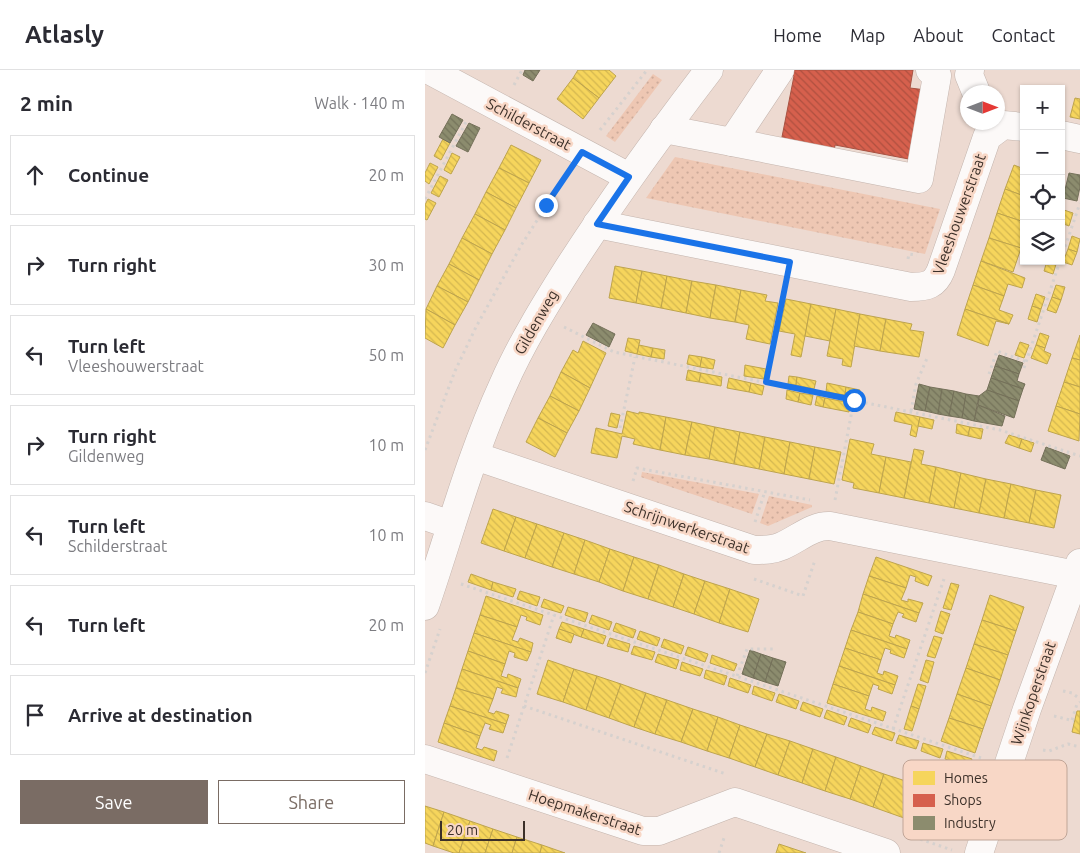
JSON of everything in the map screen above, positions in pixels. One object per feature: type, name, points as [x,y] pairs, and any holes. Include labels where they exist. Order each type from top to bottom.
[{"type":"street","name":"Schilderstraat","points":[[429,70],[629,177]]},
{"type":"street","name":"Gildenweg","points":[[425,606],[475,456],[502,387],[520,348],[597,224],[629,177],[709,70]]},
{"type":"street","points":[[732,142],[780,70]]},
{"type":"street","points":[[664,129],[919,179],[937,76],[930,70]]},
{"type":"street","points":[[970,70],[969,75],[973,85]]},
{"type":"street","name":"Vleeshouwerstraat","points":[[1005,125],[1020,126]]},
{"type":"street","name":"Vleeshouwerstraat","points":[[597,224],[917,287],[928,286],[934,283],[941,270],[989,130]]},
{"type":"street","points":[[1065,136],[1080,139]]},
{"type":"street","name":"Schrijnwerkerstraat","points":[[475,456],[754,550],[773,549],[824,526],[954,550],[1078,569]]},
{"type":"street","points":[[425,516],[451,525]]},
{"type":"street","name":"Wijnkoperstraat","points":[[1010,760],[1036,683],[1078,569]]},
{"type":"street","name":"Hoepmakerstraat","points":[[425,759],[643,831],[652,832],[730,803],[739,803],[886,853]]},
{"type":"street","name":"Wijnkoperstraat","points":[[979,853],[983,840]]},
{"type":"path","points":[[425,450],[455,371],[527,236],[582,152],[647,70]]},
{"type":"path","points":[[425,199],[478,96]]},
{"type":"path","points":[[1065,248],[1080,203]]},
{"type":"path","points":[[766,382],[790,262]]},
{"type":"path","points":[[1024,368],[1059,265]]},
{"type":"path","points":[[540,313],[561,326],[614,352],[1000,430],[1080,456]]},
{"type":"path","points":[[989,374],[997,351],[1027,362]]},
{"type":"path","points":[[911,412],[917,384],[928,356]]},
{"type":"path","points":[[620,428],[635,357]]},
{"type":"path","points":[[893,729],[954,550]]},
{"type":"path","points":[[455,582],[893,729],[1012,755],[1049,751],[1068,744],[1080,747]]},
{"type":"path","points":[[499,784],[554,615]]},
{"type":"path","points":[[737,676],[747,649],[775,649]]},
{"type":"path","points":[[1072,720],[1077,704],[1080,702]]},
{"type":"shaded area","points":[[653,74],[662,80],[615,142],[606,136]]},
{"type":"shaded area","points":[[675,157],[940,209],[925,254],[646,198]]},
{"type":"shaded area","points":[[642,472],[759,494],[752,514],[641,477]]},
{"type":"shaded area","points":[[769,496],[812,505],[812,507],[768,526],[760,523]]},
{"type":"building: Homes","points":[[578,70],[609,70],[616,76],[599,98],[573,78]]},
{"type":"building: Homes","points":[[573,78],[599,98],[583,119],[557,99]]},
{"type":"building: Homes","points":[[1075,98],[1080,99],[1080,119],[1070,117]]},
{"type":"building: Homes","points":[[443,139],[450,143],[441,160],[434,156]]},
{"type":"building: Homes","points":[[511,145],[541,160],[529,183],[499,168]]},
{"type":"building: Homes","points":[[452,153],[460,157],[451,174],[444,170]]},
{"type":"building: Homes","points":[[430,163],[438,167],[429,184],[425,181],[425,173]]},
{"type":"building: Homes","points":[[1014,165],[1020,167],[1020,195],[1005,189]]},
{"type":"building: Homes","points":[[499,168],[529,183],[516,208],[486,192]]},
{"type":"building: Homes","points":[[440,176],[448,180],[439,197],[431,193]]},
{"type":"building: Homes","points":[[1005,189],[1020,195],[1020,221],[997,213]]},
{"type":"building: Homes","points":[[486,192],[516,208],[505,230],[475,214]]},
{"type":"building: Homes","points":[[428,199],[436,203],[427,220],[425,219],[425,205]]},
{"type":"building: Homes","points":[[1065,210],[1073,213],[1069,226],[1065,224]]},
{"type":"building: Homes","points":[[997,213],[1020,221],[1020,248],[989,238]]},
{"type":"building: Homes","points":[[475,214],[505,230],[492,254],[462,238]]},
{"type":"building: Homes","points":[[1072,236],[1080,239],[1077,252],[1068,249]]},
{"type":"building: Homes","points":[[462,238],[492,254],[479,280],[449,264]]},
{"type":"building: Homes","points":[[989,238],[1020,248],[1013,272],[981,261]]},
{"type":"building: Homes","points":[[1068,249],[1077,252],[1072,265],[1065,263]]},
{"type":"building: Homes","points":[[981,261],[1025,278],[1022,288],[1008,284],[1004,296],[973,285]]},
{"type":"building: Homes","points":[[449,264],[479,280],[468,302],[437,286]]},
{"type":"building: Homes","points":[[1046,265],[1056,265],[1053,274],[1044,271]]},
{"type":"building: Homes","points":[[615,266],[642,271],[636,303],[609,298]]},
{"type":"building: Homes","points":[[642,271],[667,276],[661,308],[636,303]]},
{"type":"building: Homes","points":[[667,276],[692,281],[686,313],[661,308]]},
{"type":"building: Homes","points":[[692,281],[716,285],[710,318],[686,313]]},
{"type":"building: Homes","points":[[716,285],[741,290],[735,322],[710,318]]},
{"type":"building: Homes","points":[[973,285],[1004,296],[999,310],[1013,315],[1009,324],[965,309]]},
{"type":"building: Homes","points":[[1056,285],[1065,287],[1061,300],[1052,297]]},
{"type":"building: Homes","points":[[437,286],[468,302],[455,325],[426,309]]},
{"type":"building: Homes","points":[[741,290],[767,295],[765,301],[778,303],[770,344],[746,339],[749,325],[735,322]]},
{"type":"building: Homes","points":[[1036,294],[1045,297],[1041,309],[1032,306]]},
{"type":"building: Homes","points":[[1052,297],[1061,300],[1056,313],[1047,310]]},
{"type":"building: Homes","points":[[786,299],[811,304],[801,357],[791,355],[795,334],[779,331]]},
{"type":"building: Homes","points":[[811,304],[836,309],[830,341],[805,336]]},
{"type":"building: Homes","points":[[1032,306],[1041,309],[1037,322],[1028,319]]},
{"type":"building: Homes","points":[[426,309],[455,325],[443,348],[425,338]]},
{"type":"building: Homes","points":[[836,309],[860,314],[851,367],[842,365],[843,359],[827,356]]},
{"type":"building: Homes","points":[[965,309],[1009,324],[996,321],[988,346],[957,335]]},
{"type":"building: Homes","points":[[860,314],[886,319],[880,351],[854,346]]},
{"type":"building: Homes","points":[[886,319],[912,324],[910,330],[924,332],[919,357],[880,351]]},
{"type":"building: Homes","points":[[1040,333],[1049,336],[1045,348],[1036,345]]},
{"type":"building: Homes","points":[[1080,335],[1080,360],[1072,358]]},
{"type":"building: Homes","points":[[628,338],[640,340],[637,354],[625,351]]},
{"type":"building: Homes","points":[[583,341],[606,353],[590,388],[561,372],[573,350],[578,353]]},
{"type":"building: Homes","points":[[1020,342],[1029,345],[1024,358],[1015,355]]},
{"type":"building: Homes","points":[[639,345],[653,348],[651,357],[637,354]]},
{"type":"building: Homes","points":[[1036,345],[1045,348],[1044,351],[1051,354],[1047,364],[1031,358]]},
{"type":"building: Homes","points":[[653,348],[665,350],[664,359],[651,357]]},
{"type":"building: Homes","points":[[689,355],[702,357],[700,367],[687,364]]},
{"type":"building: Homes","points":[[702,357],[715,360],[713,369],[700,367]]},
{"type":"building: Homes","points":[[1072,358],[1080,360],[1080,387],[1064,382]]},
{"type":"building: Homes","points":[[745,365],[766,369],[764,379],[744,376]]},
{"type":"building: Homes","points":[[688,370],[701,373],[699,382],[686,380]]},
{"type":"building: Homes","points":[[561,372],[590,388],[579,411],[550,396]]},
{"type":"building: Homes","points":[[701,373],[722,377],[721,386],[699,382]]},
{"type":"building: Homes","points":[[789,376],[797,377],[796,385],[788,384]]},
{"type":"building: Homes","points":[[797,377],[816,381],[814,389],[796,385]]},
{"type":"building: Homes","points":[[729,378],[751,383],[749,392],[727,388]]},
{"type":"building: Homes","points":[[1064,382],[1080,387],[1080,414],[1056,406]]},
{"type":"building: Homes","points":[[751,383],[764,386],[762,395],[749,392]]},
{"type":"building: Homes","points":[[827,383],[846,387],[845,395],[826,392]]},
{"type":"building: Homes","points":[[846,387],[860,390],[859,398],[845,395]]},
{"type":"building: Homes","points":[[787,390],[800,393],[798,402],[786,399]]},
{"type":"building: Homes","points":[[800,393],[813,395],[811,405],[798,402]]},
{"type":"building: Homes","points":[[550,396],[579,411],[567,433],[538,418]]},
{"type":"building: Homes","points":[[817,396],[825,398],[823,407],[815,405]]},
{"type":"building: Homes","points":[[825,398],[851,403],[849,412],[823,407]]},
{"type":"building: Homes","points":[[1056,406],[1080,414],[1079,441],[1048,431]]},
{"type":"building: Homes","points":[[627,411],[666,417],[660,450],[633,444],[635,439],[622,436],[617,458],[591,453],[596,428],[622,434]]},
{"type":"building: Homes","points":[[896,412],[920,417],[916,437],[910,435],[912,425],[894,421]]},
{"type":"building: Homes","points":[[611,413],[620,415],[617,428],[608,426]]},
{"type":"building: Homes","points":[[666,417],[692,422],[685,455],[660,450]]},
{"type":"building: Homes","points":[[920,417],[934,420],[932,429],[918,426]]},
{"type":"building: Homes","points":[[538,418],[567,433],[555,457],[526,442]]},
{"type":"building: Homes","points":[[692,422],[715,427],[709,459],[685,455]]},
{"type":"building: Homes","points":[[957,424],[970,427],[968,436],[956,433]]},
{"type":"building: Homes","points":[[715,427],[740,432],[734,464],[709,459]]},
{"type":"building: Homes","points":[[970,427],[983,429],[981,439],[968,436]]},
{"type":"building: Homes","points":[[740,432],[765,437],[759,469],[734,464]]},
{"type":"building: Homes","points":[[1009,435],[1022,439],[1019,448],[1005,443]]},
{"type":"building: Homes","points":[[765,437],[790,442],[784,474],[759,469]]},
{"type":"building: Homes","points":[[850,439],[874,444],[871,454],[886,457],[879,493],[853,488],[854,483],[842,480]]},
{"type":"building: Homes","points":[[1022,439],[1034,443],[1031,452],[1019,448]]},
{"type":"building: Homes","points":[[790,442],[815,447],[809,479],[784,474]]},
{"type":"building: Homes","points":[[815,447],[841,452],[834,484],[809,479]]},
{"type":"building: Homes","points":[[914,449],[924,451],[921,464],[936,467],[929,503],[904,498]]},
{"type":"building: Homes","points":[[886,457],[911,462],[904,498],[879,493]]},
{"type":"building: Homes","points":[[936,467],[961,473],[954,508],[929,503]]},
{"type":"building: Homes","points":[[961,473],[986,479],[979,513],[954,508]]},
{"type":"building: Homes","points":[[986,479],[1011,484],[1004,518],[979,513]]},
{"type":"building: Homes","points":[[1011,484],[1036,490],[1029,523],[1004,518]]},
{"type":"building: Homes","points":[[1036,490],[1061,495],[1054,528],[1029,523]]},
{"type":"building: Homes","points":[[493,509],[516,517],[504,551],[481,543]]},
{"type":"building: Homes","points":[[516,517],[537,524],[525,558],[504,551]]},
{"type":"building: Homes","points":[[537,524],[564,533],[552,567],[525,558]]},
{"type":"building: Homes","points":[[564,533],[585,540],[574,574],[552,567]]},
{"type":"building: Homes","points":[[585,540],[610,549],[599,582],[574,574]]},
{"type":"building: Homes","points":[[610,549],[634,557],[623,591],[599,582]]},
{"type":"building: Homes","points":[[634,557],[659,565],[648,599],[623,591]]},
{"type":"building: Homes","points":[[876,557],[932,576],[928,586],[915,581],[916,577],[910,575],[906,588],[869,576]]},
{"type":"building: Homes","points":[[659,565],[684,574],[673,607],[648,599]]},
{"type":"building: Homes","points":[[471,574],[493,582],[491,590],[468,582]]},
{"type":"building: Homes","points":[[684,574],[705,581],[694,614],[673,607]]},
{"type":"building: Homes","points":[[869,576],[906,588],[901,600],[908,602],[908,599],[923,603],[919,613],[863,594]]},
{"type":"building: Homes","points":[[705,581],[730,589],[719,623],[694,614]]},
{"type":"building: Homes","points":[[493,582],[516,589],[513,597],[491,590]]},
{"type":"building: Homes","points":[[951,583],[959,585],[951,610],[943,608]]},
{"type":"building: Homes","points":[[730,589],[759,599],[748,632],[719,623]]},
{"type":"building: Homes","points":[[520,591],[540,597],[537,606],[517,599]]},
{"type":"building: Homes","points":[[863,594],[919,613],[916,622],[902,617],[904,614],[898,612],[893,624],[858,612]]},
{"type":"building: Homes","points":[[990,595],[1024,607],[1016,631],[982,620]]},
{"type":"building: Homes","points":[[486,596],[543,615],[540,625],[526,620],[527,617],[521,615],[517,627],[480,615]]},
{"type":"building: Homes","points":[[544,599],[564,606],[561,613],[541,607]]},
{"type":"building: Homes","points":[[568,607],[588,613],[585,622],[565,615]]},
{"type":"building: Homes","points":[[941,611],[950,614],[943,634],[935,631]]},
{"type":"building: Homes","points":[[858,612],[893,624],[889,636],[895,638],[896,635],[910,640],[907,649],[851,630]]},
{"type":"building: Homes","points":[[480,615],[517,627],[512,640],[518,642],[520,638],[533,643],[531,652],[474,633]]},
{"type":"building: Homes","points":[[592,615],[612,622],[609,630],[589,623]]},
{"type":"building: Homes","points":[[982,620],[1016,631],[1008,655],[974,644]]},
{"type":"building: Homes","points":[[562,622],[584,629],[581,637],[559,629]]},
{"type":"building: Homes","points":[[616,623],[636,630],[633,638],[613,631]]},
{"type":"building: Homes","points":[[559,629],[574,634],[571,643],[556,638]]},
{"type":"building: Homes","points":[[584,629],[606,636],[603,644],[581,637]]},
{"type":"building: Homes","points":[[851,630],[907,649],[904,658],[890,653],[891,650],[885,648],[881,660],[845,648]]},
{"type":"building: Homes","points":[[640,631],[660,638],[657,646],[637,639]]},
{"type":"building: Homes","points":[[474,633],[531,652],[527,661],[514,657],[515,653],[509,651],[505,664],[468,651]]},
{"type":"building: Homes","points":[[934,636],[942,638],[935,658],[927,656]]},
{"type":"building: Homes","points":[[610,638],[630,644],[628,652],[607,646]]},
{"type":"building: Homes","points":[[664,639],[684,646],[681,654],[661,647]]},
{"type":"building: Homes","points":[[974,644],[1008,655],[1000,680],[966,668]]},
{"type":"building: Homes","points":[[634,646],[655,652],[652,660],[631,654]]},
{"type":"building: Homes","points":[[688,647],[708,654],[705,662],[685,655]]},
{"type":"building: Homes","points":[[845,648],[881,660],[877,673],[883,675],[884,671],[898,676],[895,685],[839,666]]},
{"type":"building: Homes","points":[[468,651],[505,664],[501,676],[507,678],[508,674],[521,679],[518,688],[462,669]]},
{"type":"building: Homes","points":[[658,654],[679,660],[676,669],[655,662]]},
{"type":"building: Homes","points":[[712,655],[737,664],[734,671],[710,663]]},
{"type":"building: Homes","points":[[548,660],[574,669],[563,702],[537,694]]},
{"type":"building: Homes","points":[[926,660],[934,662],[928,683],[920,680]]},
{"type":"building: Homes","points":[[682,662],[703,669],[700,676],[680,670]]},
{"type":"building: Homes","points":[[839,666],[895,685],[892,694],[878,689],[879,686],[873,684],[869,696],[833,684]]},
{"type":"building: Homes","points":[[966,668],[1000,680],[991,706],[957,694]]},
{"type":"building: Homes","points":[[462,669],[518,688],[516,697],[501,693],[503,689],[497,687],[493,699],[456,688]]},
{"type":"building: Homes","points":[[574,669],[597,676],[586,710],[563,702]]},
{"type":"building: Homes","points":[[706,670],[727,676],[724,685],[704,678]]},
{"type":"building: Homes","points":[[597,676],[621,684],[609,718],[586,710]]},
{"type":"building: Homes","points":[[730,678],[751,685],[748,693],[728,686]]},
{"type":"building: Homes","points":[[621,684],[646,693],[634,727],[609,718]]},
{"type":"building: Homes","points":[[833,684],[869,696],[865,709],[871,711],[872,707],[886,712],[883,721],[827,703]]},
{"type":"building: Homes","points":[[918,684],[926,686],[919,709],[911,706]]},
{"type":"building: Homes","points":[[754,686],[775,693],[772,701],[752,694]]},
{"type":"building: Homes","points":[[456,688],[493,699],[488,712],[494,714],[496,711],[509,715],[506,724],[450,706]]},
{"type":"building: Homes","points":[[646,693],[667,700],[655,734],[634,727]]},
{"type":"building: Homes","points":[[779,694],[799,701],[796,709],[776,702]]},
{"type":"building: Homes","points":[[957,694],[991,706],[983,729],[949,718]]},
{"type":"building: Homes","points":[[667,700],[693,709],[681,742],[655,734]]},
{"type":"building: Homes","points":[[803,702],[823,709],[820,717],[800,710]]},
{"type":"building: Homes","points":[[450,706],[506,724],[503,733],[489,729],[491,725],[485,723],[480,736],[444,723]]},
{"type":"building: Homes","points":[[911,706],[919,709],[912,731],[904,729]]},
{"type":"building: Homes","points":[[693,709],[718,717],[707,751],[681,742]]},
{"type":"building: Homes","points":[[827,710],[847,717],[844,725],[824,718]]},
{"type":"building: Homes","points":[[1077,711],[1080,711],[1080,734],[1072,732]]},
{"type":"building: Homes","points":[[718,717],[740,725],[729,758],[707,751]]},
{"type":"building: Homes","points":[[851,718],[871,725],[868,733],[848,726]]},
{"type":"building: Homes","points":[[949,718],[983,729],[975,753],[941,741]]},
{"type":"building: Homes","points":[[444,723],[480,736],[476,748],[482,750],[484,747],[497,751],[494,761],[438,742]]},
{"type":"building: Homes","points":[[740,725],[767,734],[755,767],[729,758]]},
{"type":"building: Homes","points":[[875,727],[895,733],[892,741],[872,734]]},
{"type":"building: Homes","points":[[767,734],[790,741],[778,775],[755,767]]},
{"type":"building: Homes","points":[[899,735],[919,741],[916,749],[896,743]]},
{"type":"building: Homes","points":[[790,741],[813,749],[802,783],[778,775]]},
{"type":"building: Homes","points":[[923,743],[943,749],[940,758],[921,751]]},
{"type":"building: Homes","points":[[813,749],[836,757],[825,791],[802,783]]},
{"type":"building: Homes","points":[[947,751],[972,759],[948,760],[945,759]]},
{"type":"building: Homes","points":[[836,757],[861,766],[850,799],[825,791]]},
{"type":"building: Homes","points":[[861,766],[884,774],[873,807],[850,799]]},
{"type":"building: Homes","points":[[884,774],[903,780],[903,818],[873,807]]},
{"type":"building: Homes","points":[[425,806],[444,812],[433,846],[425,843]]},
{"type":"building: Homes","points":[[444,812],[470,821],[459,853],[433,846]]},
{"type":"building: Homes","points":[[470,821],[493,829],[485,853],[459,853]]},
{"type":"building: Homes","points":[[493,829],[517,837],[512,853],[485,853]]},
{"type":"building: Homes","points":[[517,837],[542,845],[540,853],[512,853]]},
{"type":"building: Homes","points":[[779,844],[806,853],[776,853]]},
{"type":"building: Homes","points":[[542,845],[565,853],[540,853]]},
{"type":"building: Shops","points":[[786,70],[913,70],[910,88],[926,90],[914,160],[835,145],[834,152],[781,142],[794,76]]},
{"type":"building: Industry","points":[[525,70],[540,70],[533,81],[523,75]]},
{"type":"building: Industry","points":[[452,114],[463,120],[450,143],[439,137]]},
{"type":"building: Industry","points":[[469,123],[480,128],[468,152],[456,146]]},
{"type":"building: Industry","points":[[1069,173],[1080,175],[1077,201],[1065,198]]},
{"type":"building: Industry","points":[[593,323],[615,334],[609,347],[586,335]]},
{"type":"building: Industry","points":[[999,355],[1023,363],[1019,374],[995,366]]},
{"type":"building: Industry","points":[[995,366],[1019,374],[1017,381],[1025,384],[1023,389],[991,378]]},
{"type":"building: Industry","points":[[991,378],[1023,389],[1019,401],[987,390]]},
{"type":"building: Industry","points":[[919,384],[930,387],[925,411],[914,409]]},
{"type":"building: Industry","points":[[930,387],[942,389],[938,414],[925,411]]},
{"type":"building: Industry","points":[[942,389],[954,391],[949,416],[938,414]]},
{"type":"building: Industry","points":[[987,390],[1019,401],[1014,418],[978,405],[979,396]]},
{"type":"building: Industry","points":[[954,391],[966,394],[962,418],[949,416]]},
{"type":"building: Industry","points":[[966,394],[979,396],[974,421],[962,418]]},
{"type":"building: Industry","points":[[978,405],[1005,416],[1002,426],[974,421]]},
{"type":"building: Industry","points":[[1046,447],[1070,456],[1065,469],[1041,460]]},
{"type":"building: Industry","points":[[750,650],[761,654],[753,678],[742,674]]},
{"type":"building: Industry","points":[[761,654],[773,658],[765,682],[753,678]]},
{"type":"building: Industry","points":[[773,658],[786,662],[778,686],[765,682]]},
{"type":"route","points":[[546,205],[582,152],[629,177],[597,224],[790,262],[766,382],[854,400]]}]
